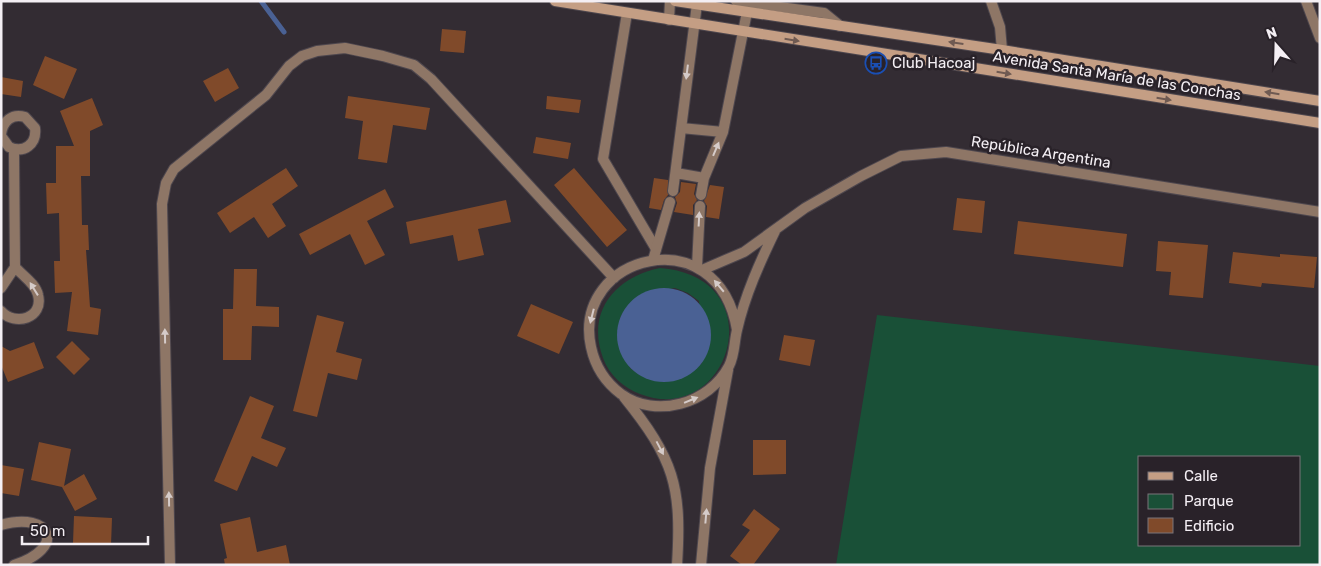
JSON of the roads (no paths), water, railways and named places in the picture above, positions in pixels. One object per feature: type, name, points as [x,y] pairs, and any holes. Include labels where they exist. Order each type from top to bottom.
[{"type":"main road","name":"Avenida Santa María de las Conchas","points":[[554,1],[1320,123]]},
{"type":"main road","name":"Avenida Santa María de las Conchas","points":[[675,1],[748,7],[840,26],[1320,101]]},
{"type":"street","points":[[669,20],[670,1]]},
{"type":"street","points":[[699,269],[700,200],[704,178],[723,132],[748,7],[736,1]]},
{"type":"street","points":[[990,1],[1000,27],[1002,50]]},
{"type":"street","points":[[1306,1],[1320,38]]},
{"type":"street","points":[[673,191],[693,24],[693,2]]},
{"type":"street","points":[[627,12],[603,159],[656,249]]},
{"type":"street","points":[[170,565],[162,204],[166,183],[174,169],[259,100],[289,66],[302,56],[317,51],[344,48],[414,65],[431,80],[614,278]]},
{"type":"street","points":[[14,116],[25,117],[31,121],[35,128],[35,139],[22,150],[9,147],[1,135],[6,121],[14,116]]},
{"type":"street","points":[[681,128],[723,132]]},
{"type":"street","points":[[1,288],[15,268],[14,149]]},
{"type":"street","name":"República Argentina","points":[[699,269],[744,252],[805,208],[901,156],[946,152],[1320,212]]},
{"type":"street","points":[[676,173],[704,178]]},
{"type":"street","points":[[653,260],[670,202]]},
{"type":"street","name":"República Argentina","points":[[737,330],[759,264],[776,230]]},
{"type":"street","points":[[677,565],[680,521],[672,476],[659,444],[622,394],[605,379],[594,360],[589,338],[591,315],[600,295],[614,278],[632,266],[653,260],[668,259],[699,269],[716,281],[727,296],[734,312],[737,330],[735,349],[729,366],[710,468],[702,565]]},
{"type":"street","points":[[1,311],[7,317],[20,320],[27,318],[37,308],[39,302],[35,288],[15,268]]},
{"type":"street","points":[[622,394],[640,403],[661,406],[682,404],[701,396],[717,383],[729,366]]},
{"type":"street","points":[[1,525],[30,520],[38,524],[46,532],[48,540],[40,554],[14,565]]},
{"type":"water","points":[[664,288],[682,291],[697,302],[708,317],[711,335],[708,353],[697,368],[682,379],[664,382],[646,379],[631,368],[620,353],[617,335],[620,317],[631,302],[646,291]]},
{"type":"waterway","points":[[261,1],[284,32]]},
{"type":"place","name":"Club Hacoaj","points":[[876,63]]}]
